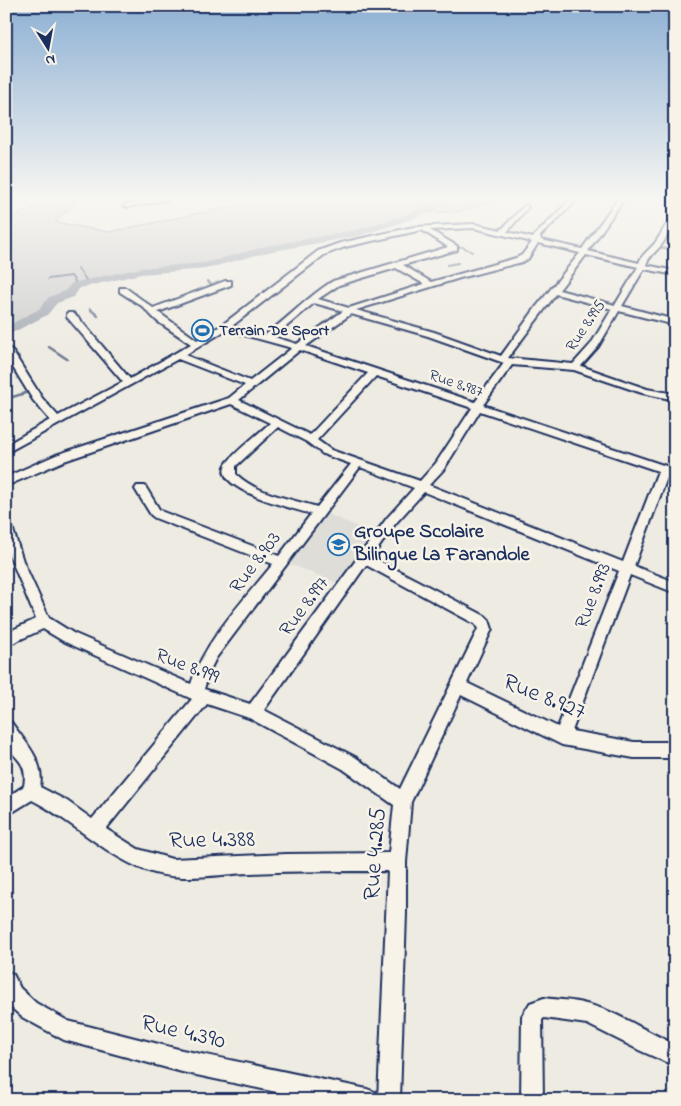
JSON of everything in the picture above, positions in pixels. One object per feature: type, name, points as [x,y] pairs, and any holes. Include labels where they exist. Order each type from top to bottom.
[{"type":"street","points":[[6,450],[178,356],[225,327],[326,252]]},
{"type":"street","points":[[267,338],[291,320],[322,291],[336,283],[444,252]]},
{"type":"street","points":[[6,482],[60,458],[232,400],[350,310],[366,303],[519,260],[525,257],[529,252]]},
{"type":"street","points":[[585,252],[675,274]]},
{"type":"street","name":"Rue 8.997","points":[[253,712],[391,522],[440,466],[499,374],[519,336],[585,252]]},
{"type":"street","name":"Rue 8.995","points":[[650,252],[644,258],[642,266],[595,345],[575,367],[645,391],[675,397]]},
{"type":"street","points":[[397,265],[431,285]]},
{"type":"street","points":[[152,311],[228,283]]},
{"type":"street","points":[[123,290],[148,306],[160,319],[197,344]]},
{"type":"street","points":[[554,291],[675,323]]},
{"type":"street","points":[[312,300],[431,334],[507,360],[575,367]]},
{"type":"street","points":[[70,315],[84,327],[119,373],[129,383]]},
{"type":"street","name":"Rue 8.987","points":[[225,327],[300,347],[669,472]]},
{"type":"street","points":[[8,351],[38,400],[56,422]]},
{"type":"street","points":[[178,356],[253,385]]},
{"type":"street","points":[[311,440],[353,397],[374,372]]},
{"type":"street","points":[[232,400],[311,440],[327,452],[358,462],[471,506],[625,570],[675,588]]},
{"type":"street","points":[[278,422],[231,465],[229,471],[232,477],[245,488],[318,512]]},
{"type":"street","name":"Rue 8.903","points":[[200,694],[203,668],[211,654],[358,462]]},
{"type":"street","name":"Rue 8.993","points":[[562,737],[625,570],[669,472]]},
{"type":"street","points":[[141,489],[155,512],[159,515],[282,562]]},
{"type":"street","points":[[6,527],[17,561],[44,622],[6,640]]},
{"type":"street","name":"Rue 4.285","points":[[364,558],[480,620],[484,624],[485,629],[403,801],[397,862],[397,914],[388,1100]]},
{"type":"street","name":"Rue 8.999","points":[[44,622],[68,637],[200,694],[253,712],[349,763],[403,801]]},
{"type":"street","name":"Rue 8.927","points":[[457,686],[562,737],[634,750],[675,750]]},
{"type":"street","points":[[94,831],[200,694]]},
{"type":"street","points":[[6,727],[29,760],[34,775],[31,790],[6,808]]},
{"type":"street","name":"Rue 4.388","points":[[31,790],[126,852],[146,862],[166,868],[186,869],[247,864],[397,862]]},
{"type":"street","name":"Rue 4.390","points":[[6,981],[13,995],[29,1010],[64,1030],[182,1061],[367,1100]]},
{"type":"street","points":[[532,1100],[532,1016],[537,1010],[544,1008],[587,1014],[675,1055]]},
{"type":"shaded area","points":[[6,252],[257,252],[205,266],[141,271],[76,285],[69,294],[53,300],[43,312],[6,332]]},
{"type":"shaded area","name":"Groupe Scolaire Bilingue La Farandole","points":[[321,511],[374,534],[337,583],[285,562]]},
{"type":"waterway","points":[[6,332],[43,312],[53,300],[69,294],[76,285],[141,271],[205,266],[257,252]]},
{"type":"waterway","points":[[447,265],[458,263]]},
{"type":"waterway","points":[[78,269],[86,280]]},
{"type":"waterway","points":[[48,279],[71,276],[76,283]]},
{"type":"waterway","points":[[207,281],[214,287]]},
{"type":"waterway","points":[[90,309],[98,316]]},
{"type":"waterway","points":[[49,347],[67,359]]},
{"type":"waterway","points":[[10,349],[19,358]]},
{"type":"waterway","points":[[6,399],[32,391]]},
{"type":"place","name":"Terrain De Sport","points":[[203,331]]},
{"type":"place","name":"Groupe Scolaire Bilingue La Farandole","points":[[338,544]]}]
